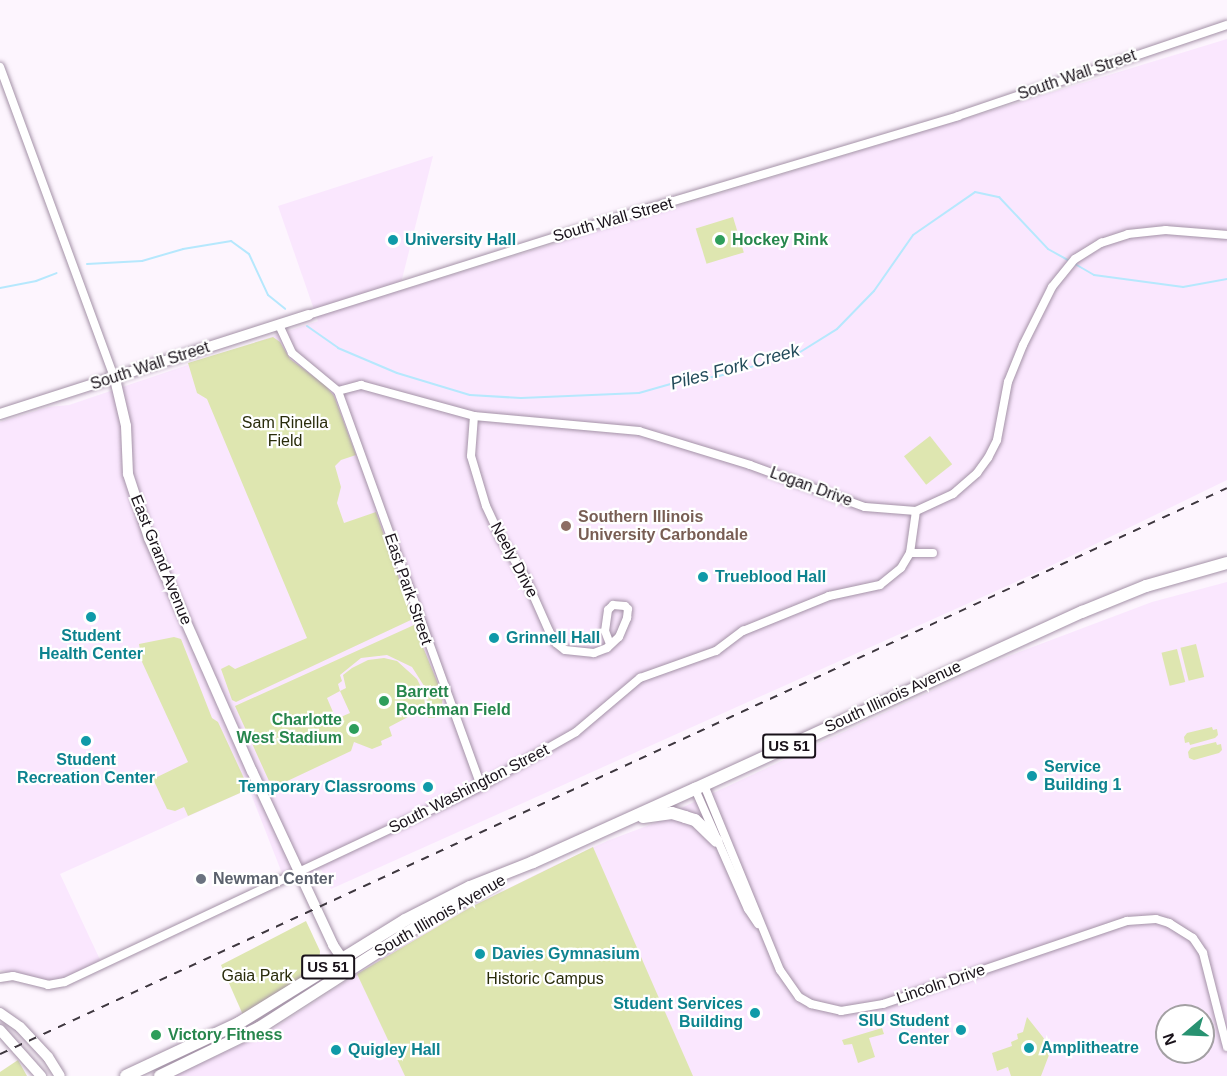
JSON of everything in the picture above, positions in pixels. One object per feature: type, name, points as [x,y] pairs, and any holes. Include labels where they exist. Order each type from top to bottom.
[{"type":"highway","name":"South Illinois Avenue","points":[[126,1076],[239,1023],[342,958],[440,901],[700,787],[1082,612],[1146,586],[1227,563]]},
{"type":"highway","points":[[626,819],[672,813],[694,820],[717,841]]},
{"type":"highway","name":"South Illinois Avenue","points":[[160,1076],[259,1028],[432,917],[533,862]]},
{"type":"main road","name":"South Wall Street","points":[[0,414],[115,379],[308,315]]},
{"type":"main road","name":"East Grand Avenue","points":[[115,379],[126,426],[128,474],[145,527],[224,709],[333,945],[350,970]]},
{"type":"main road","points":[[0,1013],[20,1027],[48,1057],[60,1076]]},
{"type":"main road","points":[[0,1029],[41,1076]]},
{"type":"street","name":"South Wall Street","points":[[308,315],[590,226],[958,116],[1227,25]]},
{"type":"street","name":"East Grand Avenue","points":[[0,68],[115,379]]},
{"type":"street","points":[[933,553],[910,553],[915,511],[958,490],[988,458],[997,440],[1008,382],[1023,345],[1052,287],[1072,262],[1101,243],[1128,234],[1167,230],[1227,235]]},
{"type":"street","points":[[279,325],[292,354],[338,391]]},
{"type":"street","name":"Logan Drive","points":[[338,391],[361,385],[474,416],[639,430],[750,465],[865,507],[915,511]]},
{"type":"street","name":"East Park Street","points":[[338,391],[481,786]]},
{"type":"street","name":"Neely Drive","points":[[474,416],[471,456],[486,506],[502,540],[526,579],[556,643],[574,653],[594,653],[610,644]]},
{"type":"street","name":"South Washington Street","points":[[0,978],[13,976],[48,985],[65,981],[481,786],[576,732],[640,678],[716,651],[743,631],[829,596],[880,585],[901,568],[910,553]]},
{"type":"street","points":[[700,787],[717,841],[743,898],[762,929]]},
{"type":"street","name":"Lincoln Drive","points":[[700,787],[735,855],[762,929],[780,970],[799,997],[811,1004],[841,1011],[883,1004],[1126,921],[1156,919],[1169,923],[1193,938],[1203,953],[1224,1018],[1227,1047]]},
{"type":"shaded area","name":"Southern Illinois University Carbondale","points":[[1227,39],[1227,480],[1038,572],[331,889],[321,869],[287,886],[249,789],[60,874],[102,964],[48,985],[0,970],[0,422],[48,407],[69,405],[318,321],[278,206],[433,156],[399,291]]},
{"type":"shaded area","points":[[1227,582],[1227,1076],[174,1076],[268,1032],[385,956],[471,907],[607,841],[668,818],[679,809],[993,662],[1152,602]]},
{"type":"green space","name":"Hockey Rink","points":[[733,217],[744,252],[707,264],[696,228]]},
{"type":"green space","name":"Sam Rinella Field","points":[[273,337],[280,342],[290,359],[325,385],[334,396],[356,455],[341,460],[335,466],[341,487],[337,503],[344,523],[376,512],[413,619],[236,702],[232,700],[221,669],[229,665],[235,669],[307,638],[207,399],[197,393],[188,363]]},
{"type":"green space","points":[[930,436],[952,464],[926,485],[904,456]]},
{"type":"green space","points":[[414,625],[443,696],[442,705],[435,718],[428,718],[426,689],[412,667],[387,655],[361,658],[340,675],[342,681],[338,684],[340,691],[346,688],[343,675],[352,668],[368,660],[384,658],[397,661],[417,679],[424,693],[425,708],[389,727],[392,736],[381,741],[382,745],[372,749],[354,742],[351,751],[281,784],[282,789],[274,792],[235,706]],"holes":[[[340,691],[350,713],[336,719],[327,698]]]},
{"type":"green space","points":[[174,637],[181,639],[212,718],[218,722],[249,789],[188,816],[184,807],[175,811],[167,809],[153,779],[188,762],[137,651],[140,650],[139,644]]},
{"type":"green space","points":[[1196,644],[1204,677],[1189,681],[1180,648]]},
{"type":"green space","points":[[1177,649],[1185,682],[1170,686],[1161,653]]},
{"type":"green space","points":[[1212,727],[1213,730],[1217,729],[1218,735],[1215,738],[1190,745],[1189,742],[1185,743],[1184,737],[1187,733]]},
{"type":"green space","points":[[1216,742],[1217,745],[1221,744],[1222,750],[1219,753],[1194,760],[1189,758],[1188,752],[1191,748]]},
{"type":"green space","name":"Historic Campus","points":[[593,847],[693,1076],[405,1076],[357,974],[471,907]]},
{"type":"green space","name":"Gaia Park","points":[[306,921],[320,951],[319,964],[274,998],[243,1015],[221,965]]},
{"type":"green space","points":[[1027,1017],[1046,1041],[1049,1055],[1041,1076],[1011,1076],[1008,1067],[997,1071],[992,1053],[1012,1046],[1011,1042],[1018,1039],[1017,1034],[1023,1032]]},
{"type":"green space","points":[[882,1028],[884,1034],[869,1038],[875,1057],[858,1063],[852,1044],[844,1045],[842,1040]]},
{"type":"green space","points":[[18,1060],[27,1076],[0,1076],[0,1072]]},
{"type":"waterway","name":"Piles Fork Creek","points":[[307,326],[338,348],[397,373],[470,395],[521,398],[639,393],[678,382],[719,376],[797,354],[837,329],[874,291],[913,235],[975,192],[999,197],[1048,249],[1070,261]]},
{"type":"waterway","name":"Piles Fork Creek","points":[[87,264],[142,261],[183,249],[231,241],[249,254],[268,295],[285,309]]},
{"type":"waterway","name":"Piles Fork Creek","points":[[1075,264],[1094,275],[1183,287],[1227,279]]},
{"type":"waterway","name":"Piles Fork Creek","points":[[0,288],[36,281],[57,273]]},
{"type":"railway","points":[[0,1054],[1227,488]]},
{"type":"place","name":"University Hall","points":[[393,240]]},
{"type":"place","name":"Hockey Rink","points":[[720,240]]},
{"type":"place","name":"Southern Illinois University Carbondale","points":[[566,526]]},
{"type":"place","name":"Trueblood Hall","points":[[703,577]]},
{"type":"place","name":"Student Health Center","points":[[91,617]]},
{"type":"place","name":"Grinnell Hall","points":[[494,638]]},
{"type":"place","name":"Barrett Rochman Field","points":[[384,701]]},
{"type":"place","name":"Charlotte West Stadium","points":[[354,729]]},
{"type":"place","name":"Student Recreation Center","points":[[86,741]]},
{"type":"place","name":"Service Building 1","points":[[1032,776]]},
{"type":"place","name":"Temporary Classrooms","points":[[428,787]]},
{"type":"place","name":"Newman Center","points":[[201,879]]},
{"type":"place","name":"Davies Gymnasium","points":[[480,954]]},
{"type":"place","name":"Student Services Building","points":[[755,1013]]},
{"type":"place","name":"SIU Student Center","points":[[961,1030]]},
{"type":"place","name":"Victory Fitness","points":[[156,1035]]},
{"type":"place","name":"Amplitheatre","points":[[1029,1048]]},
{"type":"place","name":"Quigley Hall","points":[[336,1050]]}]
